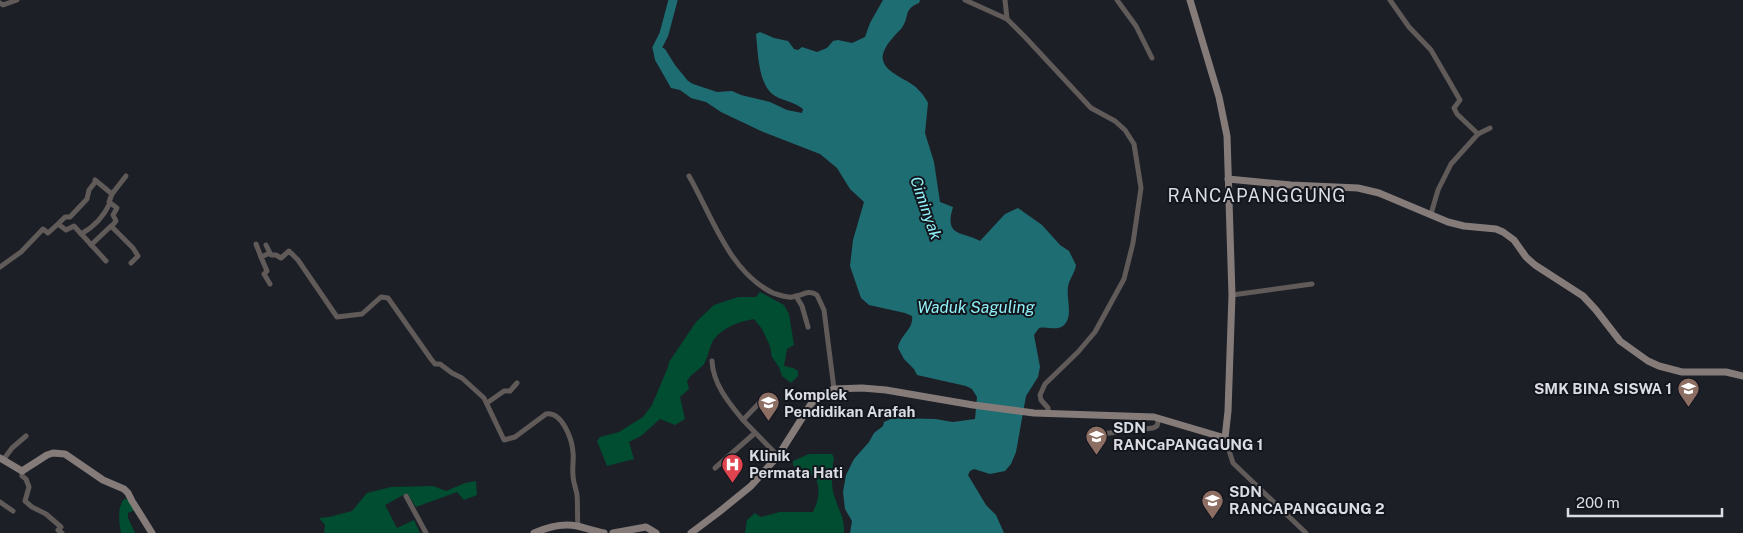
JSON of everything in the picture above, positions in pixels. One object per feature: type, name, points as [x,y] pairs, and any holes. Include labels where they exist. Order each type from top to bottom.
[{"type":"main road","points":[[691,533],[751,486],[778,456],[811,404],[818,397],[834,389],[862,388],[886,390],[1034,413],[1144,416],[1159,418],[1224,438],[1228,411],[1232,294],[1227,136],[1219,97],[1190,0]]},
{"type":"main road","points":[[1228,179],[1267,184],[1358,188],[1379,193],[1458,225],[1496,229],[1514,240],[1535,266],[1583,296],[1620,341],[1648,361],[1682,372],[1726,372],[1743,376]]},
{"type":"main road","points":[[2,459],[22,471],[47,455],[53,453],[65,454],[104,480],[128,492],[152,533]]},
{"type":"main road","points":[[538,532],[552,526],[578,526],[587,530],[604,533]]},
{"type":"main road","points":[[613,533],[646,528],[656,533]]},
{"type":"street","points":[[3,3],[17,0]]},
{"type":"street","points":[[965,0],[1007,19],[1092,108],[1115,121],[1125,130],[1134,144],[1141,188],[1133,242],[1124,279],[1095,332],[1078,352],[1045,384],[1040,395],[1041,400],[1048,408],[1048,414]]},
{"type":"street","points":[[1005,0],[1007,19]]},
{"type":"street","points":[[1118,0],[1136,26],[1152,58]]},
{"type":"street","points":[[1390,0],[1409,27],[1431,50],[1441,66],[1460,100],[1454,108],[1456,113],[1478,134]]},
{"type":"street","points":[[1431,214],[1438,190],[1451,164],[1478,134],[1490,128]]},
{"type":"street","points":[[81,234],[97,222],[110,203],[112,194],[126,176]]},
{"type":"street","points":[[689,176],[737,263],[750,278],[780,296],[789,298],[810,292],[817,295],[821,302],[834,389]]},
{"type":"street","points":[[0,267],[21,252],[43,229],[48,233],[66,218],[70,217],[90,195],[90,190],[96,181],[112,194]]},
{"type":"street","points":[[91,245],[116,221],[113,215],[117,208],[110,203]]},
{"type":"street","points":[[58,224],[66,230],[74,226],[106,261]]},
{"type":"street","points":[[111,227],[133,248],[138,256],[131,264]]},
{"type":"street","points":[[256,244],[268,272],[264,274],[270,284]]},
{"type":"street","points":[[266,245],[271,255],[281,258],[289,252],[298,260],[337,317],[362,314],[381,297],[388,298],[435,364],[440,364],[462,378],[487,403],[504,441],[515,437],[546,414],[550,413],[556,416],[565,428],[573,452],[572,466],[577,496],[578,526]]},
{"type":"street","points":[[261,257],[270,252]]},
{"type":"street","points":[[1232,294],[1312,284]]},
{"type":"street","points":[[796,296],[802,306],[808,327]]},
{"type":"street","points":[[712,361],[713,372],[724,396],[743,420],[778,456]]},
{"type":"street","points":[[487,403],[504,391],[510,391],[517,383]]},
{"type":"street","points":[[743,420],[765,397]]},
{"type":"street","points":[[1101,434],[1154,428],[1157,426],[1159,418]]},
{"type":"street","points":[[715,468],[755,433]]},
{"type":"street","points":[[2,459],[26,436]]},
{"type":"street","points":[[1224,438],[1233,463],[1306,533]]},
{"type":"street","points":[[22,471],[22,476],[26,479],[29,487],[25,501],[46,514],[61,527],[58,530],[62,533]]},
{"type":"street","points":[[406,496],[426,533]]},
{"type":"street","points":[[0,502],[13,511]]},
{"type":"green space","points":[[760,292],[784,305],[789,314],[794,345],[787,349],[784,366],[798,371],[798,376],[791,383],[782,376],[779,367],[772,357],[770,346],[762,329],[754,319],[733,325],[715,338],[704,364],[687,381],[689,389],[680,397],[685,419],[675,425],[660,419],[641,436],[629,442],[634,459],[607,466],[597,441],[600,437],[619,432],[643,417],[652,405],[669,362],[696,322],[714,305],[738,297],[756,297]]},
{"type":"green space","points":[[809,454],[832,454],[834,458],[832,488],[843,519],[844,533],[745,533],[747,520],[755,513],[761,517],[780,512],[813,512],[818,493],[815,474],[804,478],[793,465],[793,461]]},
{"type":"green space","points":[[476,481],[477,495],[464,500],[457,492],[416,507],[407,493],[385,505],[397,528],[414,520],[420,533],[324,533],[325,525],[319,518],[352,511],[367,493],[391,487],[433,486],[446,491],[465,483]]},
{"type":"green space","points":[[124,499],[127,499],[135,510],[128,513],[128,518],[135,533],[121,533],[119,511]]},
{"type":"water","name":"Waduk Saguling","points":[[883,0],[920,0],[919,3],[908,11],[904,24],[884,51],[883,57],[886,67],[916,87],[928,103],[925,133],[934,162],[940,202],[953,207],[951,224],[953,228],[956,232],[980,241],[1005,214],[1018,208],[1042,225],[1060,245],[1069,251],[1076,265],[1068,287],[1069,313],[1066,322],[1063,326],[1057,328],[1039,328],[1034,335],[1040,367],[1038,377],[1026,396],[1016,452],[1011,464],[1005,471],[990,474],[974,469],[968,475],[986,505],[996,515],[1004,533],[850,533],[852,521],[845,509],[843,492],[846,475],[854,459],[869,442],[874,433],[883,426],[884,422],[893,418],[935,419],[953,422],[975,419],[977,397],[972,389],[966,386],[917,375],[898,348],[901,339],[911,325],[912,316],[869,305],[861,298],[850,266],[853,240],[864,202],[850,189],[837,168],[820,154],[761,131],[721,112],[706,102],[691,98],[680,90],[671,88],[655,60],[653,50],[655,46],[660,46],[665,49],[688,81],[693,84],[717,92],[732,91],[770,102],[787,110],[802,113],[803,109],[775,96],[765,85],[758,59],[756,34],[760,32],[788,41],[794,49],[798,50],[802,47],[817,52],[827,48],[833,41],[838,40],[852,43],[865,37],[870,23]]},
{"type":"waterway","name":"Ciminyak","points":[[660,56],[657,48],[664,34],[673,0]]},
{"type":"place","name":"SMK BINA SISWA 1","points":[[1688,407]]},
{"type":"place","name":"Komplek Pendidikan Arafah","points":[[768,422]]},
{"type":"place","name":"SDN RANCaPANGGUNG 1","points":[[1097,455]]},
{"type":"place","name":"Klinik Permata Hati","points":[[733,483]]},
{"type":"place","name":"SDN RANCAPANGGUNG 2","points":[[1213,519]]},
{"type":"district","name":"RANCAPANGGUNG","points":[[1257,195]]}]
